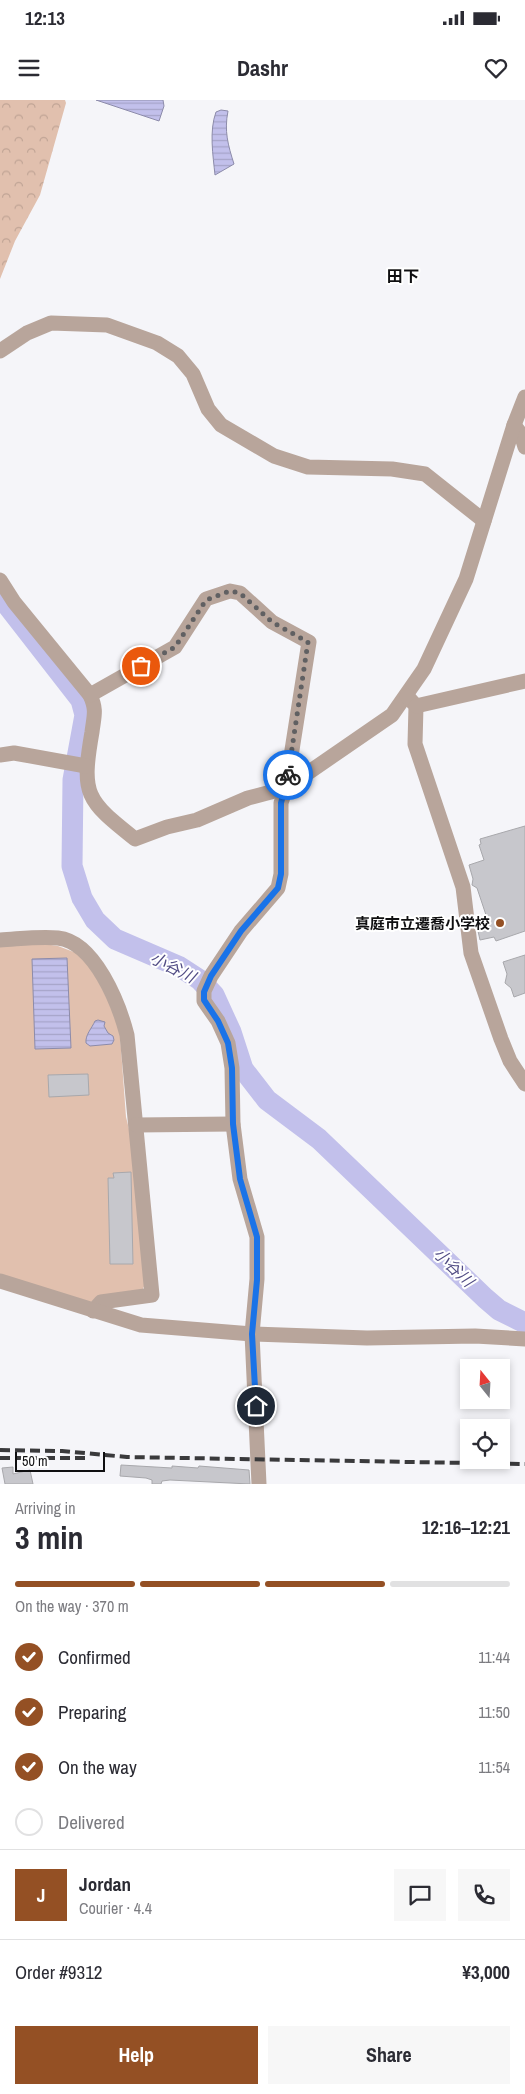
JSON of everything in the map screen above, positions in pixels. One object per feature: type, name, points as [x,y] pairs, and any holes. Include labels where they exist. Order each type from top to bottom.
[{"type":"street","points":[[0,351],[27,333],[51,323],[107,324],[157,343],[178,356],[193,374],[208,409],[221,425],[274,456],[308,467],[392,470],[425,474],[484,521]]},
{"type":"street","points":[[525,397],[514,425],[466,579],[411,701],[415,744],[463,887],[471,953],[500,1039],[510,1061],[525,1084]]},
{"type":"street","points":[[514,425],[521,434],[525,447]]},
{"type":"street","points":[[0,580],[14,602],[90,695],[96,708],[86,766],[89,794],[98,808],[135,839],[166,827],[197,820],[248,798],[286,788],[411,701],[525,681]]},
{"type":"street","points":[[90,695],[175,647],[206,600],[230,591],[240,593],[272,622],[308,642],[286,788],[281,803],[281,874],[278,888],[241,931],[211,976],[204,992],[204,1000],[218,1021],[228,1043],[232,1068],[233,1124],[240,1179],[257,1237],[257,1280],[252,1334],[259,1484]]},
{"type":"street","points":[[0,755],[14,753],[86,766]]},
{"type":"street","points":[[0,940],[60,938],[78,945],[92,958],[107,984],[124,1022],[127,1035],[152,1295],[101,1302],[93,1311]]},
{"type":"street","points":[[136,1125],[233,1124]]},
{"type":"street","points":[[0,1281],[141,1325],[252,1334],[367,1338],[475,1336],[525,1339]]},
{"type":"green space","points":[[0,100],[65,100],[66,103],[40,195],[15,241],[0,279]]},
{"type":"green space","points":[[37,943],[58,946],[79,954],[93,971],[119,1022],[126,1117],[132,1141],[145,1284],[142,1291],[81,1304],[0,1276],[0,944]]},
{"type":"water","points":[[96,100],[163,100],[164,106],[159,121]]},
{"type":"water","points":[[221,110],[228,111],[227,138],[234,164],[215,175],[212,143],[213,127],[216,112]]},
{"type":"water","points":[[67,958],[71,1048],[35,1049],[32,959]]},
{"type":"water","points":[[95,1021],[105,1022],[104,1026],[108,1033],[113,1036],[112,1044],[90,1046],[86,1043],[89,1032]]},
{"type":"building","points":[[525,826],[525,931],[496,941],[494,937],[480,940],[478,931],[490,927],[477,888],[472,885],[473,879],[469,865],[484,860],[479,845],[481,844],[480,839]]},
{"type":"building","points":[[525,955],[525,993],[514,997],[511,988],[505,983],[507,974],[503,962]]},
{"type":"building","points":[[88,1074],[89,1095],[49,1097],[48,1075]]},
{"type":"building","points":[[131,1172],[133,1264],[110,1264],[108,1178],[114,1178],[113,1173]]},
{"type":"building","points":[[121,1465],[172,1468],[172,1466],[198,1468],[199,1466],[249,1470],[250,1484],[170,1480],[162,1481],[161,1484],[152,1484],[152,1480],[146,1478],[120,1476]]},
{"type":"building","points":[[13,1467],[13,1474],[30,1470],[33,1484],[5,1484],[2,1468]]},
{"type":"waterway","name":"小谷川","points":[[0,596],[81,700],[85,715],[73,780],[72,866],[82,898],[95,920],[115,939],[180,967],[200,980],[214,995],[231,1032],[243,1069],[267,1100],[319,1139],[485,1298],[499,1310],[525,1323]]},
{"type":"railway","points":[[0,1450],[62,1451],[127,1457],[525,1464]]},
{"type":"railway","points":[[0,1458],[85,1458]]},
{"type":"way so far","points":[[141,666],[175,647],[206,600],[230,591],[240,593],[272,622],[308,642],[288,775]]},
{"type":"place","name":"真庭市立遷喬小学校","points":[[500,923]]},
{"type":"district","name":"田下","points":[[403,276]]},
{"type":"route","points":[[256,1406],[252,1334],[257,1280],[257,1237],[240,1179],[233,1124],[232,1068],[228,1043],[218,1021],[204,1000],[204,992],[211,976],[241,931],[278,888],[281,874],[281,803],[288,775]]}]
